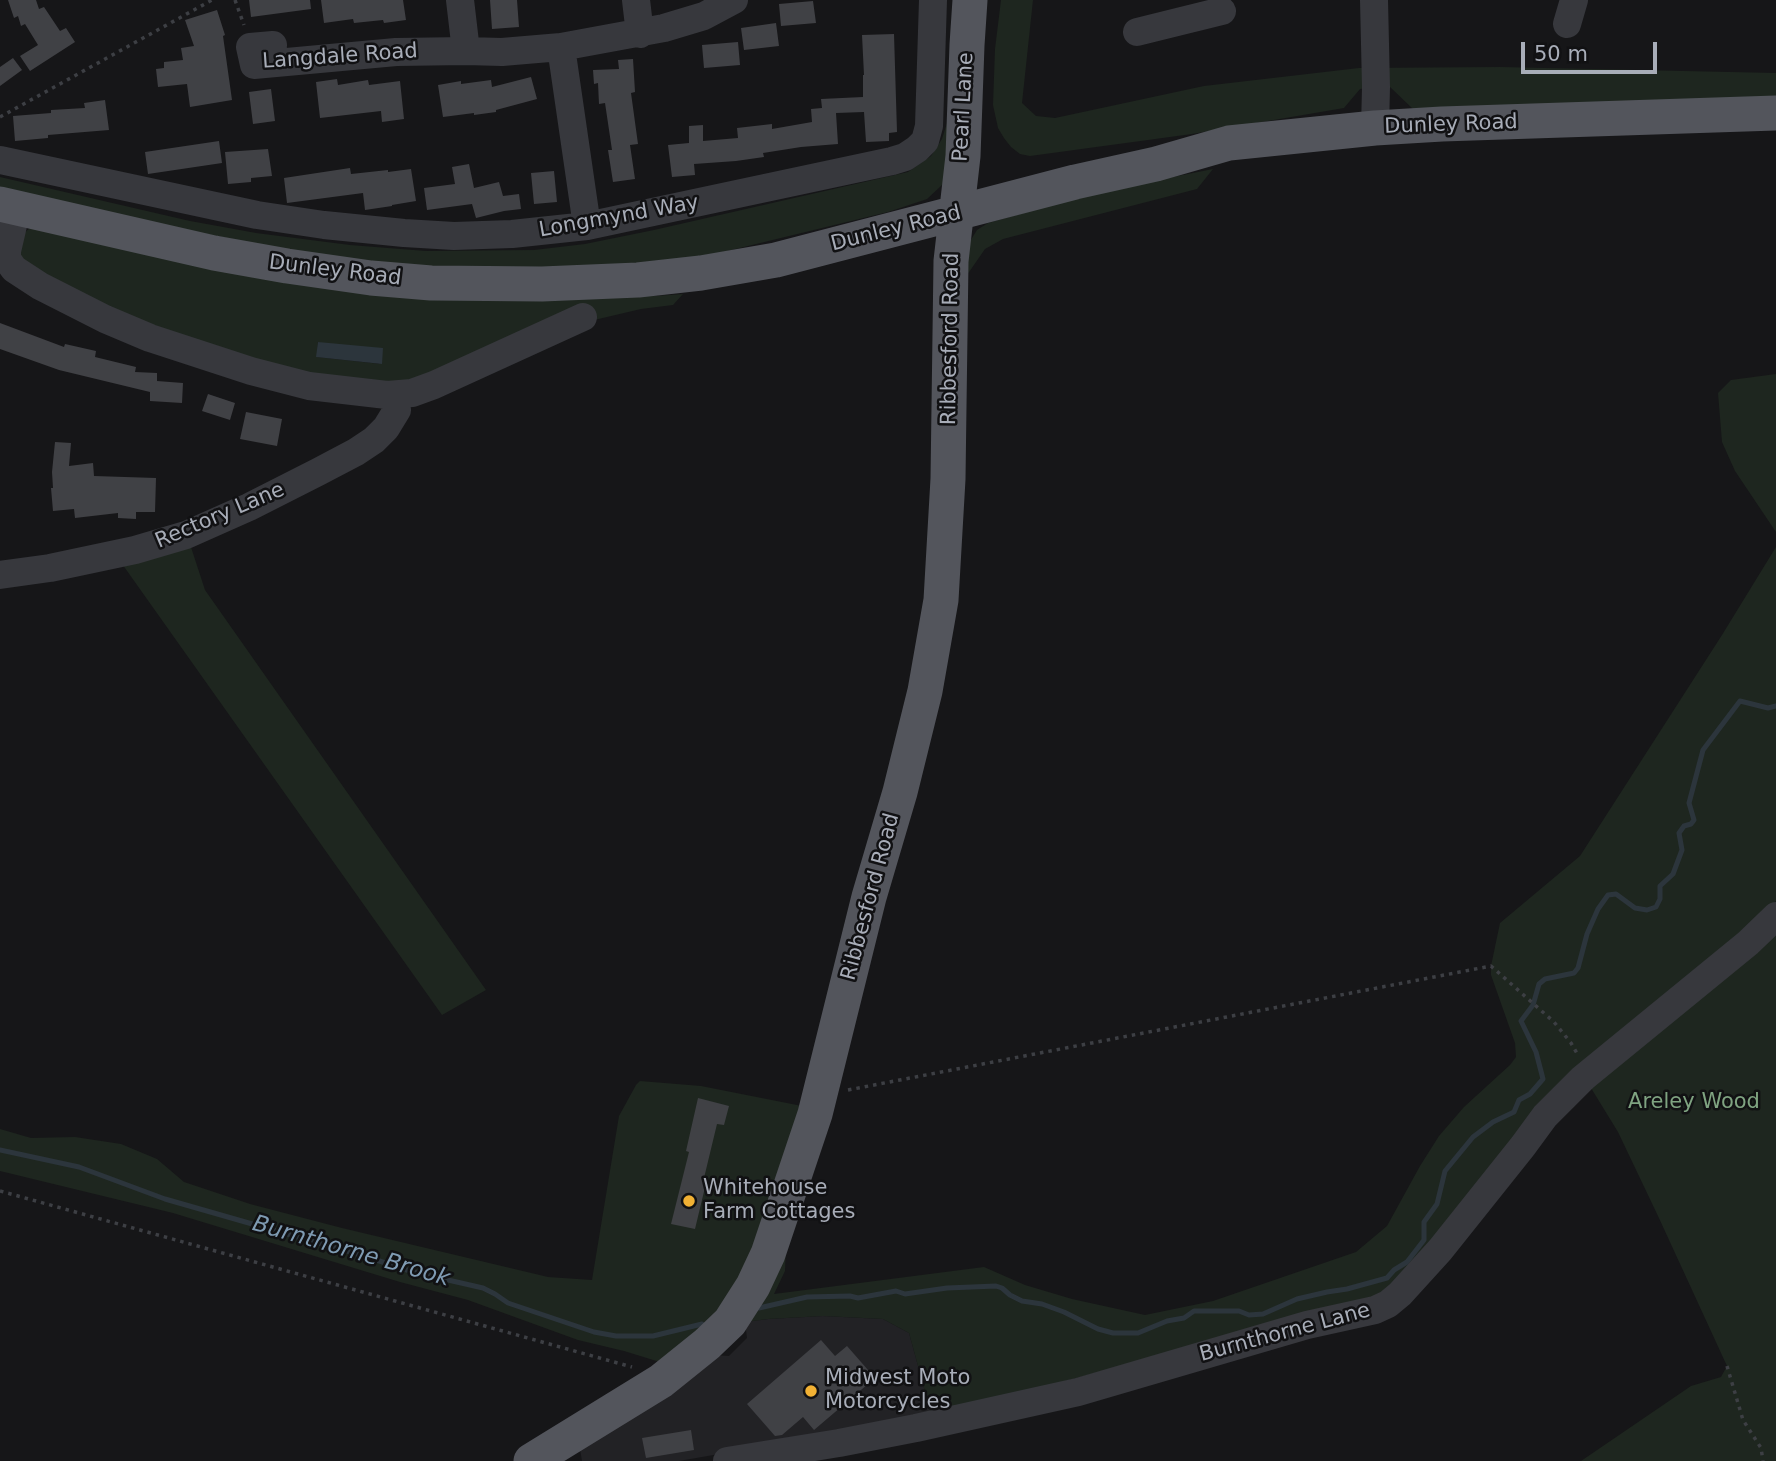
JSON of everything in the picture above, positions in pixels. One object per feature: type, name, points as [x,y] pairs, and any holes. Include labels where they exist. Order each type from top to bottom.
[{"type":"main road","name":"Pearl Lane","points":[[957,213],[963,156],[970,0]]},
{"type":"main road","name":"Dunley Road","points":[[8,206],[214,253],[371,278],[431,283],[542,284],[638,280],[701,273],[776,260],[1229,143],[1442,124],[1776,113]]},
{"type":"main road","name":"Ribbesford Road","points":[[531,1461],[660,1381],[720,1332],[753,1286],[778,1228],[822,1092],[869,897],[900,792],[925,691],[941,600],[948,479],[951,261],[957,213]]},
{"type":"street","points":[[460,0],[466,51]]},
{"type":"street","points":[[636,0],[640,34]]},
{"type":"street","name":"Langdale Road","points":[[262,46],[254,65],[396,52],[502,52],[561,47],[664,28],[704,16],[734,0]]},
{"type":"street","name":"Longmynd Way","points":[[0,160],[257,215],[324,226],[454,236],[512,234],[587,226],[892,161],[918,149],[925,141],[929,126],[933,0]]},
{"type":"street","points":[[1374,0],[1375,128]]},
{"type":"street","points":[[1137,32],[1203,9]]},
{"type":"street","points":[[561,47],[587,226]]},
{"type":"street","name":"Dunley Road","points":[[8,206],[7,265],[40,286],[150,338],[251,371],[309,386],[387,396],[412,393],[583,317]]},
{"type":"street","name":"Rectory Lane","points":[[0,575],[50,568],[135,550],[186,535],[249,507],[374,440],[386,428],[397,410],[394,399],[387,396]]},
{"type":"street","name":"Burnthorne Lane","points":[[727,1461],[916,1428],[1064,1395],[1307,1325],[1375,1310],[1388,1304],[1421,1272],[1545,1116],[1583,1078],[1739,951],[1776,916]]},
{"type":"path","points":[[0,117],[212,0]]},
{"type":"path","points":[[236,0],[262,46]]},
{"type":"path","points":[[822,1092],[834,1093],[1491,966],[1554,1022],[1583,1064],[1583,1078]]},
{"type":"path","points":[[0,1191],[644,1370],[660,1381]]},
{"type":"path","points":[[1727,1366],[1743,1420],[1760,1448],[1763,1461]]},
{"type":"shaded area","points":[[318,342],[383,348],[382,364],[316,357]]},
{"type":"shaded area","points":[[823,1316],[883,1319],[909,1333],[932,1417],[679,1461],[582,1461],[580,1449],[712,1355],[729,1356],[747,1338],[745,1322]]},
{"type":"green space","points":[[1001,0],[1033,0],[1022,103],[1036,116],[1055,118],[1204,86],[1359,68],[1500,67],[1776,73],[1776,100],[1413,109],[1390,87],[1376,87],[1360,89],[1344,108],[1192,134],[1030,156],[1020,154],[1004,138],[998,128],[993,105],[995,49]]},
{"type":"green space","points":[[947,123],[948,175],[927,199],[888,212],[719,253],[608,270],[365,265],[0,194],[0,177],[190,221],[256,233],[426,251],[534,250],[585,244],[654,230],[908,172],[931,156],[942,139]]},
{"type":"green space","points":[[1213,169],[1197,189],[1003,239],[985,249],[967,275],[964,251],[977,230],[988,223],[1097,192]]},
{"type":"green space","points":[[30,228],[513,296],[683,294],[673,305],[641,309],[590,321],[406,383],[334,380],[217,350],[84,299],[23,261],[18,251],[23,234]],"holes":[[[318,342],[381,364],[317,357]]]},
{"type":"green space","points":[[1776,374],[1776,532],[1735,471],[1722,442],[1718,393],[1731,380]]},
{"type":"green space","points":[[189,541],[205,590],[486,990],[442,1015],[120,561]]},
{"type":"green space","points":[[1776,547],[1776,901],[1388,1294],[932,1417],[909,1333],[883,1319],[823,1316],[745,1322],[786,1245],[785,1271],[774,1294],[984,1267],[1025,1285],[1072,1299],[1145,1315],[1213,1301],[1356,1252],[1387,1226],[1439,1136],[1464,1107],[1516,1057],[1515,1043],[1491,975],[1500,923],[1580,856]]},
{"type":"green space","name":"Areley Wood","points":[[1776,929],[1776,1461],[1581,1461],[1691,1386],[1721,1377],[1727,1366],[1618,1132],[1591,1088]]},
{"type":"green space","points":[[640,1081],[701,1086],[802,1106],[767,1217],[734,1294],[663,1363],[578,1340],[468,1300],[173,1213],[0,1171],[0,1129],[31,1138],[75,1137],[121,1144],[157,1159],[184,1182],[250,1204],[548,1277],[592,1280],[619,1116]]},
{"type":"building","points":[[8,0],[36,0],[39,9],[44,7],[60,31],[66,28],[75,42],[30,71],[20,56],[38,45],[25,24],[21,26],[18,16],[14,18]]},
{"type":"building","points":[[249,0],[310,0],[311,9],[251,17]]},
{"type":"building","points":[[321,0],[403,0],[406,20],[354,23],[353,19],[324,23]]},
{"type":"building","points":[[490,0],[517,0],[519,27],[492,29]]},
{"type":"building","points":[[813,1],[816,23],[781,26],[779,4]]},
{"type":"building","points":[[217,10],[225,35],[232,100],[190,107],[187,84],[158,87],[156,69],[164,68],[164,62],[183,60],[181,48],[194,46],[185,20]]},
{"type":"building","points":[[776,23],[779,46],[744,50],[741,28]]},
{"type":"building","points":[[894,34],[897,132],[889,133],[889,141],[866,142],[864,112],[836,113],[838,144],[763,153],[764,157],[736,161],[694,164],[695,175],[672,177],[668,145],[689,143],[689,126],[703,125],[703,141],[738,138],[737,128],[772,124],[772,129],[812,122],[811,109],[822,108],[821,99],[863,97],[862,35]]},
{"type":"building","points":[[738,42],[740,65],[704,68],[702,45]]},
{"type":"building","points":[[13,58],[22,70],[0,86],[0,67]]},
{"type":"building","points":[[633,59],[635,92],[631,93],[638,144],[630,145],[635,179],[613,182],[608,150],[612,150],[605,103],[599,104],[598,83],[594,84],[593,70],[619,69],[618,60]]},
{"type":"building","points":[[531,77],[537,99],[496,112],[443,117],[438,85],[491,80],[492,87]]},
{"type":"building","points":[[337,79],[338,85],[368,80],[369,85],[400,81],[404,119],[382,122],[381,111],[320,118],[316,82]]},
{"type":"building","points":[[271,89],[275,121],[253,124],[249,92]]},
{"type":"building","points":[[105,100],[109,130],[48,135],[48,138],[15,141],[13,116],[85,108],[84,103]]},
{"type":"building","points":[[219,141],[222,163],[148,174],[145,152]]},
{"type":"building","points":[[268,149],[272,176],[251,178],[251,182],[228,184],[225,152]]},
{"type":"building","points":[[469,164],[474,188],[499,182],[503,196],[519,194],[521,209],[476,218],[472,204],[427,210],[424,188],[455,184],[452,167]]},
{"type":"building","points":[[350,168],[351,174],[411,169],[416,201],[365,210],[363,193],[287,203],[284,178]]},
{"type":"building","points":[[554,171],[557,202],[534,204],[531,173]]},
{"type":"building","points":[[0,323],[64,347],[65,344],[96,351],[95,357],[136,367],[135,372],[157,373],[157,381],[183,383],[182,403],[150,401],[150,392],[59,370],[0,349]]},
{"type":"building","points":[[208,394],[235,403],[230,420],[202,411]]},
{"type":"building","points":[[246,412],[282,419],[277,446],[240,439]]},
{"type":"building","points":[[55,442],[71,443],[69,466],[93,463],[94,476],[156,478],[155,512],[136,512],[136,519],[118,518],[118,513],[75,518],[74,509],[53,511],[51,488]]},
{"type":"building","points":[[698,1098],[729,1106],[724,1125],[717,1124],[695,1229],[671,1224],[689,1152],[686,1151]]},
{"type":"building","name":"Midwest Moto Motorcycles","points":[[821,1340],[835,1356],[847,1346],[875,1378],[814,1430],[803,1417],[782,1435],[775,1436],[747,1404]]},
{"type":"building","points":[[691,1430],[694,1450],[646,1458],[642,1438]]},
{"type":"waterway","name":"Burnthorne Brook","points":[[759,1308],[807,1297],[858,1298],[896,1291],[905,1294],[947,1288],[996,1286],[1022,1301],[1042,1304],[1064,1312],[1098,1329],[1113,1333],[1138,1333],[1167,1321],[1184,1318],[1194,1311],[1263,1314],[1297,1299],[1387,1278],[1407,1262],[1424,1240],[1424,1222],[1437,1204],[1445,1171],[1473,1137],[1493,1122],[1514,1112],[1519,1100],[1530,1094],[1543,1079],[1536,1052],[1521,1021],[1533,1005],[1539,984],[1545,979],[1574,973],[1578,968],[1587,934],[1598,909],[1608,895],[1616,894],[1635,908],[1647,910],[1656,907],[1660,899],[1660,886],[1673,874],[1682,850],[1679,833],[1694,820],[1689,803],[1703,750],[1740,701],[1768,708],[1776,706]]},
{"type":"waterway","name":"Burnthorne Brook","points":[[0,1150],[79,1167],[165,1199],[413,1272],[483,1288],[508,1303],[594,1332],[616,1336],[653,1336],[702,1324]]},
{"type":"place","name":"Whitehouse Farm Cottages","points":[[689,1201]]},
{"type":"place","name":"Midwest Moto Motorcycles","points":[[811,1391]]}]
